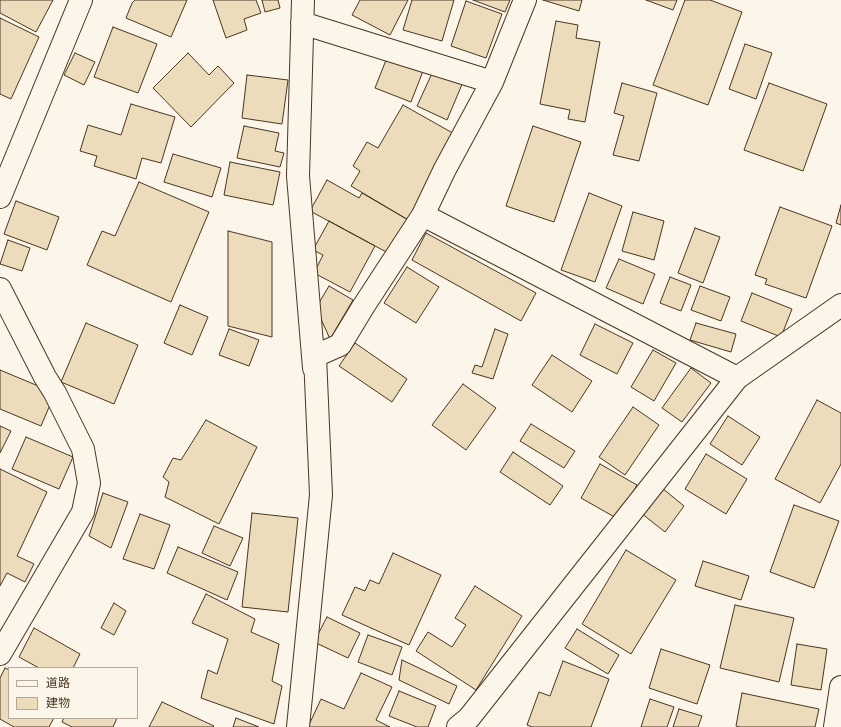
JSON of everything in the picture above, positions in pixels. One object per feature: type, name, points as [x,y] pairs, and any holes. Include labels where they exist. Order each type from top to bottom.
[{"type":"street","points":[[0,197],[81,0]]},
{"type":"street","points":[[303,0],[298,176],[314,368],[315,356]]},
{"type":"street","points":[[315,356],[340,345],[423,215],[445,169],[492,82],[524,0]]},
{"type":"street","points":[[302,22],[492,82]]},
{"type":"street","points":[[423,215],[737,378]]},
{"type":"street","points":[[0,289],[45,377],[55,393],[83,450],[89,483],[83,512],[0,654]]},
{"type":"street","points":[[458,727],[469,718],[737,378],[841,305]]},
{"type":"street","points":[[298,727],[321,495],[315,356]]},
{"type":"street","points":[[835,727],[841,687]]},
{"type":"building","points":[[0,0],[53,0],[36,32],[0,13]]},
{"type":"building","points":[[135,0],[187,0],[171,37],[126,18],[132,3]]},
{"type":"building","points":[[213,0],[256,0],[261,13],[244,19],[247,30],[226,38]]},
{"type":"building","points":[[262,0],[278,0],[280,8],[265,12]]},
{"type":"building","points":[[360,0],[408,0],[390,35],[352,15]]},
{"type":"building","points":[[412,0],[454,0],[442,41],[403,30]]},
{"type":"building","points":[[473,0],[510,0],[505,12]]},
{"type":"building","points":[[543,0],[582,0],[579,11]]},
{"type":"building","points":[[646,0],[677,0],[673,10]]},
{"type":"building","points":[[685,0],[710,0],[742,12],[708,105],[653,85]]},
{"type":"building","points":[[466,1],[502,14],[486,58],[451,46]]},
{"type":"building","points":[[0,18],[39,37],[11,99],[0,94]]},
{"type":"building","points":[[556,21],[578,25],[576,38],[600,42],[585,122],[568,119],[570,110],[540,104]]},
{"type":"building","points":[[113,27],[157,44],[138,93],[94,77]]},
{"type":"building","points":[[745,44],[772,53],[756,99],[729,89]]},
{"type":"building","points":[[75,53],[95,62],[84,85],[64,75]]},
{"type":"building","points":[[188,53],[209,75],[218,66],[234,83],[191,127],[153,88]]},
{"type":"building","points":[[388,55],[425,66],[411,102],[375,88]]},
{"type":"building","points":[[434,69],[463,82],[447,120],[417,106]]},
{"type":"building","points":[[247,75],[288,80],[282,124],[242,118]]},
{"type":"building","points":[[622,83],[657,93],[639,161],[613,155],[624,116],[614,113]]},
{"type":"building","points":[[769,83],[827,104],[803,171],[744,150]]},
{"type":"building","points":[[131,104],[175,117],[161,163],[142,158],[136,179],[94,166],[97,156],[80,151],[88,125],[121,135]]},
{"type":"building","points":[[403,105],[458,136],[410,221],[351,186],[360,171],[353,166],[367,142],[378,148]]},
{"type":"building","points":[[244,126],[279,133],[275,151],[284,153],[280,167],[237,158]]},
{"type":"building","points":[[533,126],[581,142],[554,222],[506,206]]},
{"type":"building","points":[[173,154],[221,168],[212,197],[164,182]]},
{"type":"building","points":[[230,162],[280,172],[273,205],[224,195]]},
{"type":"building","points":[[327,180],[359,198],[362,193],[410,221],[390,254],[310,211]]},
{"type":"building","points":[[139,182],[209,212],[171,302],[87,265],[102,231],[115,236]]},
{"type":"building","points":[[589,193],[622,206],[595,282],[561,270]]},
{"type":"building","points":[[16,201],[59,217],[47,250],[4,234]]},
{"type":"building","points":[[841,205],[841,225],[836,223]]},
{"type":"building","points":[[780,207],[832,226],[806,298],[765,284],[767,279],[755,275]]},
{"type":"building","points":[[633,212],[664,221],[654,260],[622,251]]},
{"type":"building","points":[[329,221],[375,246],[350,292],[314,273],[323,255],[313,250]]},
{"type":"building","points":[[695,228],[720,237],[703,283],[678,273]]},
{"type":"building","points":[[228,231],[272,242],[272,337],[228,326]]},
{"type":"building","points":[[426,233],[536,293],[521,321],[412,260]]},
{"type":"building","points":[[8,240],[30,248],[22,271],[0,264]]},
{"type":"building","points":[[619,259],[655,274],[643,304],[606,288]]},
{"type":"building","points":[[407,267],[439,287],[416,323],[384,303]]},
{"type":"building","points":[[670,277],[691,285],[681,311],[660,303]]},
{"type":"building","points":[[329,286],[353,300],[330,339],[316,308]]},
{"type":"building","points":[[700,286],[730,297],[721,321],[691,310]]},
{"type":"building","points":[[752,293],[792,309],[781,337],[741,321]]},
{"type":"building","points":[[180,305],[208,317],[192,355],[164,343]]},
{"type":"building","points":[[86,323],[138,345],[114,404],[61,382]]},
{"type":"building","points":[[696,323],[736,334],[731,352],[690,340]]},
{"type":"building","points":[[595,324],[633,343],[617,374],[580,355]]},
{"type":"building","points":[[229,329],[259,340],[249,366],[219,355]]},
{"type":"building","points":[[495,329],[508,334],[493,379],[472,373],[475,365],[482,367]]},
{"type":"building","points":[[355,343],[407,379],[392,402],[339,366]]},
{"type":"building","points":[[653,350],[676,363],[654,401],[631,387]]},
{"type":"building","points":[[552,355],[592,381],[572,412],[532,385]]},
{"type":"building","points":[[691,368],[711,383],[682,422],[662,408]]},
{"type":"building","points":[[0,370],[55,393],[41,426],[0,409]]},
{"type":"building","points":[[463,384],[496,408],[466,450],[432,425]]},
{"type":"building","points":[[817,400],[841,413],[841,464],[820,503],[775,479]]},
{"type":"building","points":[[633,407],[659,425],[625,475],[599,457]]},
{"type":"building","points":[[728,416],[760,437],[742,465],[710,444]]},
{"type":"building","points":[[206,420],[257,447],[219,524],[165,497],[169,482],[163,477],[173,458],[181,460]]},
{"type":"building","points":[[531,424],[575,451],[564,468],[520,441]]},
{"type":"building","points":[[0,426],[11,431],[0,453]]},
{"type":"building","points":[[26,437],[73,457],[59,489],[12,469]]},
{"type":"building","points":[[513,452],[563,486],[550,505],[500,472]]},
{"type":"building","points":[[706,454],[747,479],[726,514],[685,489]]},
{"type":"building","points":[[600,464],[637,485],[618,519],[581,498]]},
{"type":"building","points":[[0,469],[47,492],[17,556],[34,564],[25,582],[7,573],[0,586]]},
{"type":"building","points":[[662,488],[684,506],[665,532],[641,513]]},
{"type":"building","points":[[103,493],[128,502],[111,548],[89,536]]},
{"type":"building","points":[[794,505],[839,521],[814,588],[770,572]]},
{"type":"building","points":[[252,513],[298,518],[288,612],[242,607]]},
{"type":"building","points":[[140,514],[170,525],[154,569],[123,559]]},
{"type":"building","points":[[214,526],[243,538],[230,566],[202,553]]},
{"type":"building","points":[[178,547],[238,572],[227,600],[167,573]]},
{"type":"building","points":[[626,550],[676,580],[631,654],[582,624]]},
{"type":"building","points":[[393,553],[441,575],[409,645],[342,615],[355,587],[365,591],[370,580],[379,584]]},
{"type":"building","points":[[703,561],[749,576],[741,600],[695,586]]},
{"type":"building","points":[[475,586],[522,616],[476,690],[416,651],[428,632],[452,647],[466,625],[455,618]]},
{"type":"building","points":[[206,594],[255,619],[251,632],[279,644],[272,681],[282,686],[274,724],[201,698],[208,670],[217,674],[228,639],[192,623]]},
{"type":"building","points":[[114,603],[126,611],[114,635],[101,628]]},
{"type":"building","points":[[735,605],[794,618],[779,682],[720,668]]},
{"type":"building","points":[[327,617],[360,633],[348,658],[314,642]]},
{"type":"building","points":[[34,628],[80,654],[74,667],[37,667],[19,657]]},
{"type":"building","points":[[577,629],[619,655],[608,674],[565,648]]},
{"type":"building","points":[[368,635],[402,647],[392,675],[358,662]]},
{"type":"building","points":[[797,644],[827,649],[821,690],[791,685]]},
{"type":"building","points":[[661,649],[710,665],[697,704],[649,688]]},
{"type":"building","points":[[402,660],[457,686],[449,704],[399,680]]},
{"type":"building","points":[[563,661],[609,679],[591,727],[532,727],[527,725],[539,692],[550,696]]},
{"type":"building","points":[[5,668],[8,670],[8,719],[53,719],[49,727],[14,727],[0,719],[0,678]]},
{"type":"building","points":[[361,673],[392,687],[376,720],[390,727],[308,727],[321,699],[344,709]]},
{"type":"building","points":[[399,691],[436,706],[428,727],[417,727],[389,716]]},
{"type":"building","points":[[742,693],[819,709],[815,727],[736,726]]},
{"type":"building","points":[[650,699],[674,707],[667,727],[641,727]]},
{"type":"building","points":[[162,702],[214,726],[149,727]]},
{"type":"building","points":[[679,709],[702,716],[698,727],[673,727]]},
{"type":"building","points":[[236,718],[259,727],[233,727]]},
{"type":"building","points":[[64,719],[117,719],[113,727],[72,727],[62,722]]}]
